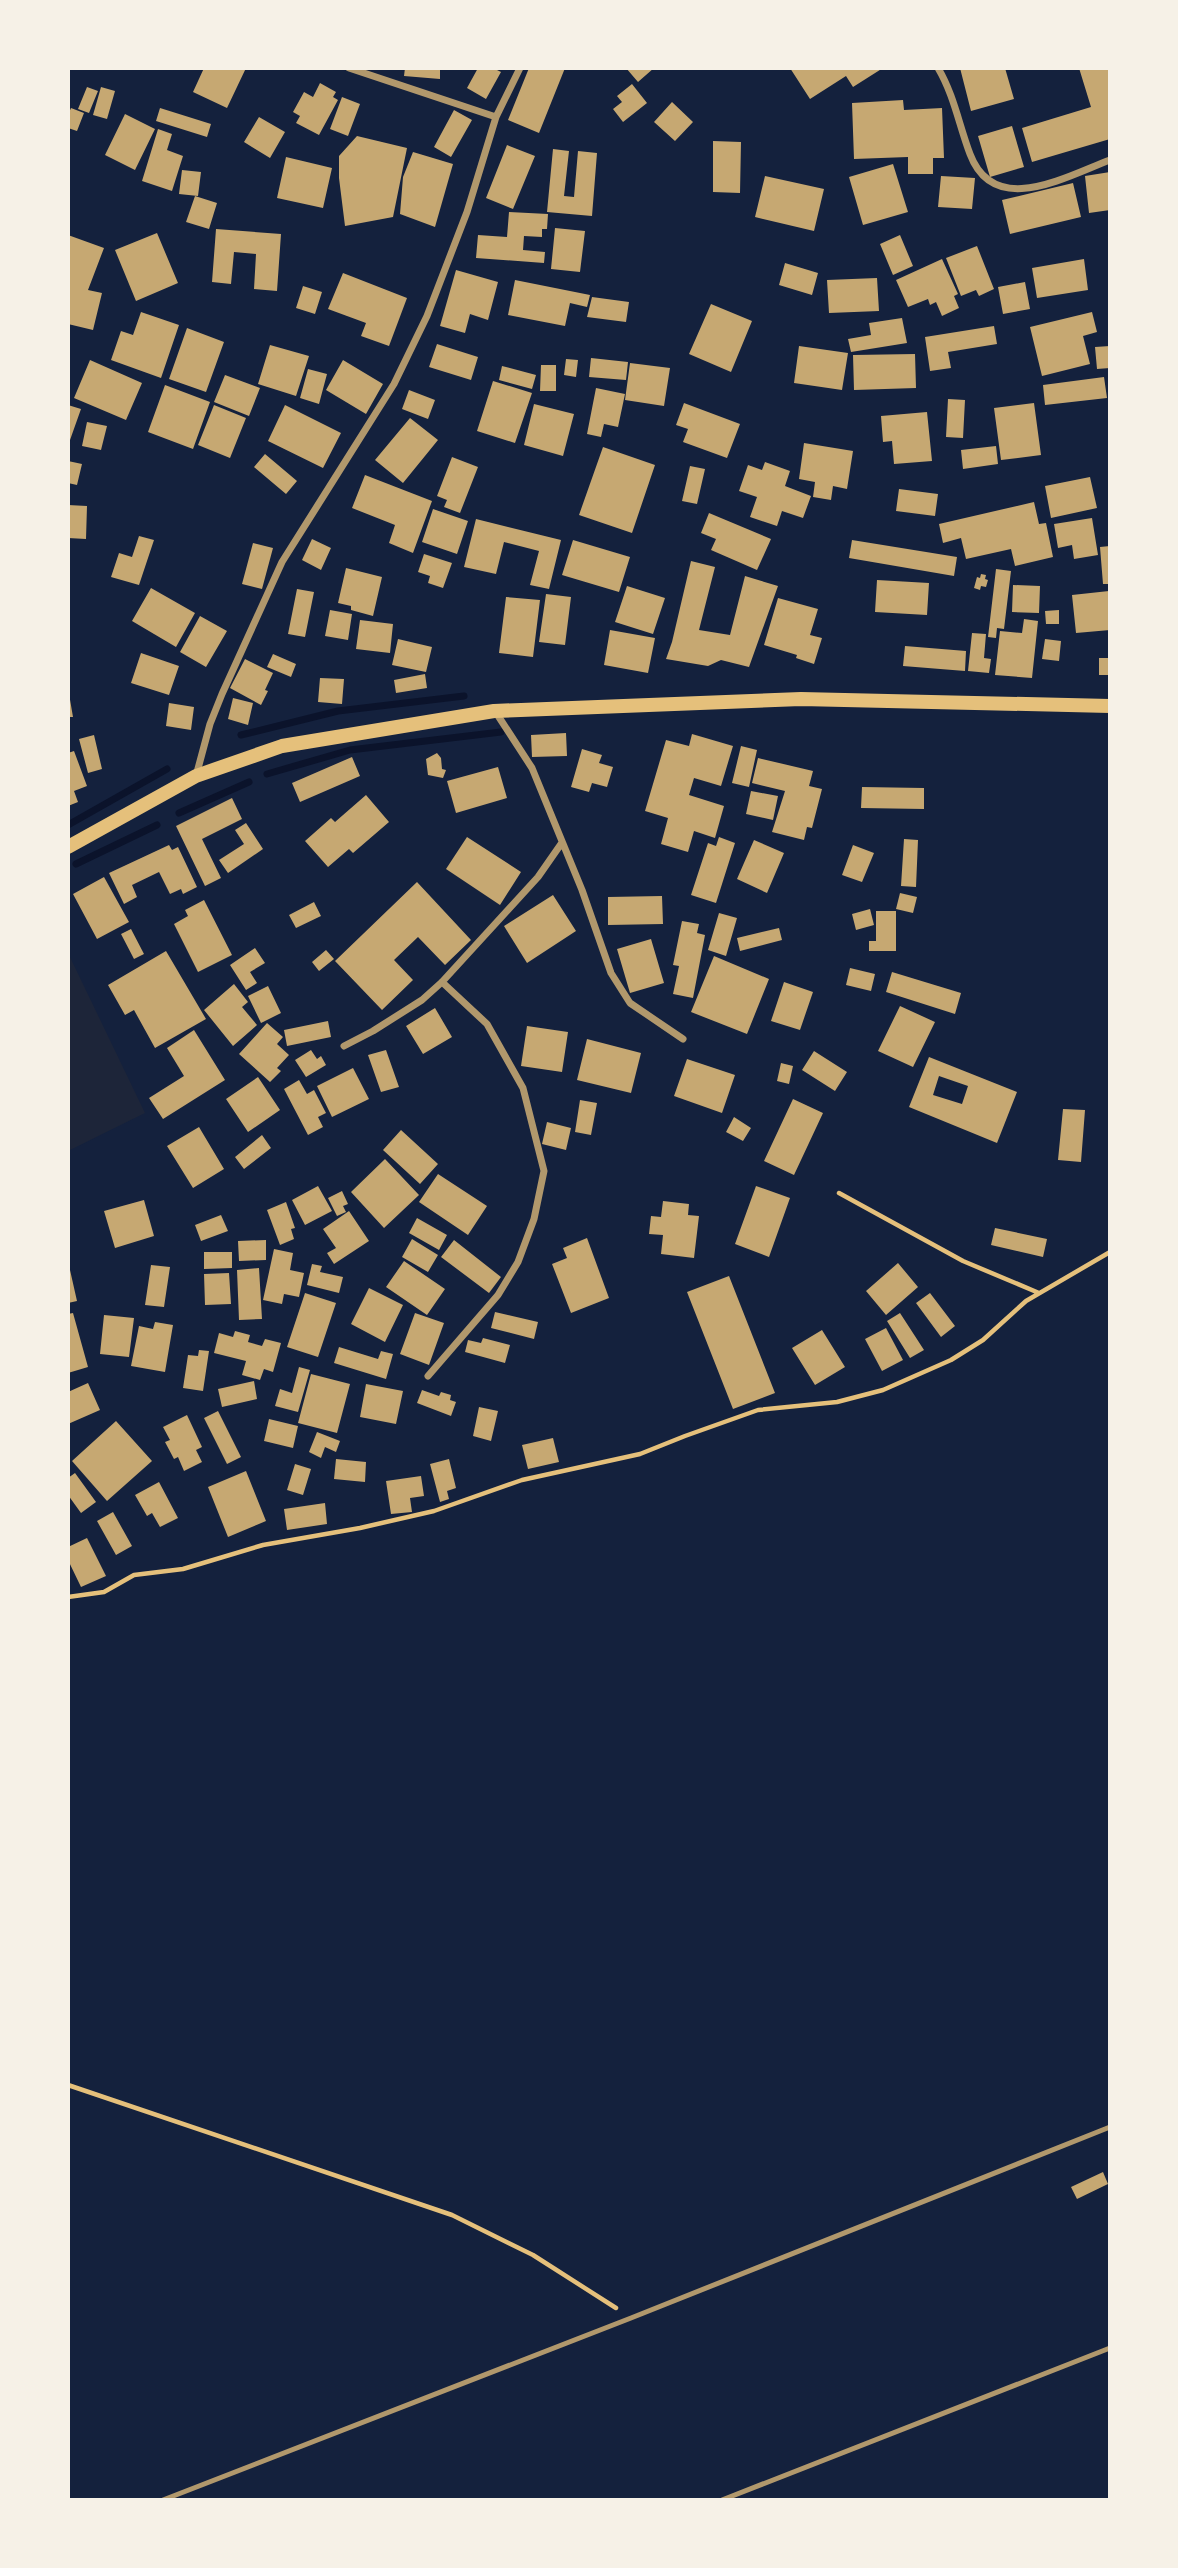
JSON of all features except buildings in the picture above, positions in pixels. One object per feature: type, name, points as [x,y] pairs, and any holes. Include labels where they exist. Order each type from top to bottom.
[{"type":"main road","points":[[68,848],[196,776],[282,746],[494,711],[801,699],[1110,706]]},
{"type":"street","points":[[349,68],[496,117]]},
{"type":"street","points":[[196,776],[210,724],[222,694],[282,562],[394,384],[427,316],[467,212],[496,117],[520,68]]},
{"type":"street","points":[[938,68],[958,112],[970,156],[985,180],[996,186],[1010,189],[1041,185],[1110,160]]},
{"type":"street","points":[[494,711],[532,768],[582,890],[611,973],[630,1003],[683,1039]]},
{"type":"street","points":[[344,1046],[422,1000],[442,982],[538,877],[561,844]]},
{"type":"street","points":[[428,1376],[498,1295],[518,1262],[534,1219],[544,1171],[523,1088],[487,1024],[442,982]]},
{"type":"lane","points":[[163,2500],[631,2318],[1110,2127]]},
{"type":"lane","points":[[722,2500],[1110,2348]]},
{"type":"path","points":[[839,1193],[963,1261],[1039,1293]]},
{"type":"path","points":[[68,1597],[104,1592],[134,1575],[183,1569],[263,1545],[360,1528],[434,1511],[522,1480],[640,1454],[758,1410],[837,1402],[883,1390],[951,1360],[983,1340],[1026,1301],[1110,1252]]},
{"type":"path","points":[[68,2085],[452,2216],[533,2255],[631,2318]]},
{"type":"shaded area","points":[[68,953],[145,1113],[68,1151]]},
{"type":"waterway","points":[[241,735],[338,711],[464,696]]},
{"type":"waterway","points":[[267,774],[350,750],[501,732]]},
{"type":"waterway","points":[[68,825],[167,769]]},
{"type":"waterway","points":[[179,813],[249,782]]},
{"type":"waterway","points":[[76,864],[157,825]]}]
